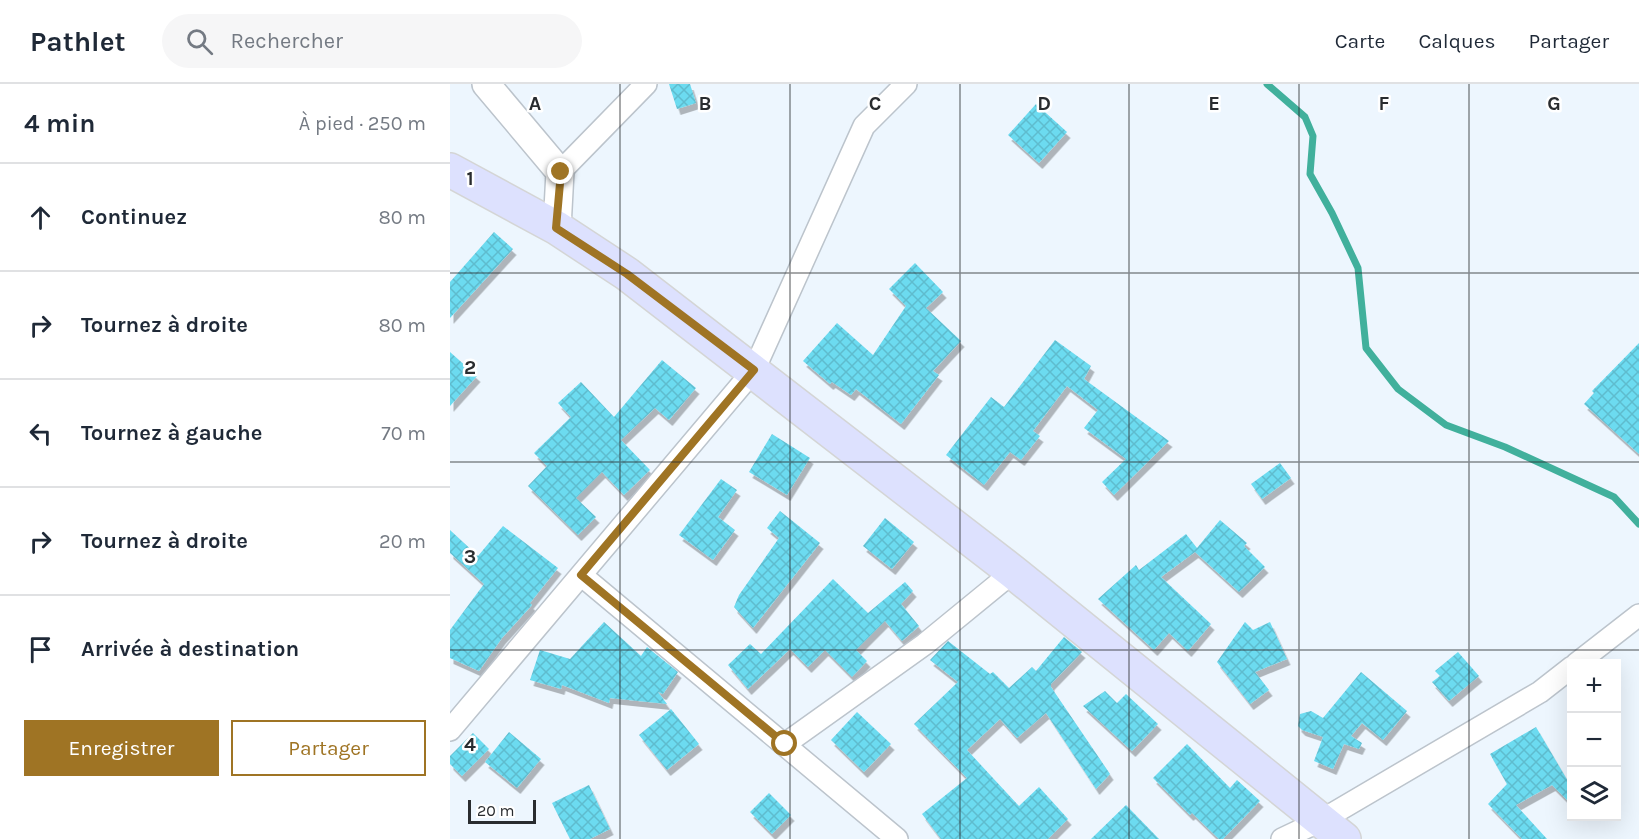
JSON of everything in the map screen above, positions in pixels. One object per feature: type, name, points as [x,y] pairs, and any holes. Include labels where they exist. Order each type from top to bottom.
[{"type":"main road","points":[[450,170],[556,228],[627,274],[1013,572],[1333,830]]},
{"type":"street","points":[[486,84],[561,172]]},
{"type":"street","points":[[556,228],[561,172],[646,84]]},
{"type":"street","points":[[450,730],[754,370],[864,126],[906,84]]},
{"type":"street","points":[[785,744],[925,644],[1013,572]]},
{"type":"street","points":[[581,575],[897,839]]},
{"type":"street","points":[[1581,659],[1639,615]]},
{"type":"street","points":[[1282,839],[1333,830],[1540,692],[1567,671]]},
{"type":"building","points":[[669,84],[690,84],[696,103],[677,109]]},
{"type":"building","points":[[1036,104],[1067,132],[1039,163],[1008,135]]},
{"type":"building","points":[[494,232],[513,249],[450,318],[450,282]]},
{"type":"building","points":[[915,263],[943,292],[926,308],[961,341],[933,371],[939,375],[901,424],[856,389],[851,395],[832,382],[830,384],[803,361],[837,323],[873,355],[906,306],[889,289]]},
{"type":"building","points":[[1055,340],[1091,366],[1084,379],[1169,441],[1114,495],[1102,482],[1126,459],[1084,428],[1098,410],[1067,386],[1033,431],[1040,436],[1021,460],[1010,452],[984,485],[946,455],[991,397],[1004,407]]},
{"type":"building","points":[[1639,343],[1639,454],[1584,404],[1594,393],[1592,391]]},
{"type":"building","points":[[450,352],[477,376],[450,406]]},
{"type":"building","points":[[662,360],[696,388],[669,420],[655,408],[621,440],[650,470],[624,495],[602,472],[576,498],[596,517],[578,535],[528,486],[547,466],[534,453],[571,417],[558,403],[581,382],[614,417]]},
{"type":"building","points":[[772,434],[810,458],[787,495],[749,472]]},
{"type":"building","points":[[1280,463],[1291,478],[1262,499],[1251,484]]},
{"type":"building","points":[[721,479],[737,490],[718,517],[735,530],[713,560],[679,535]]},
{"type":"building","points":[[780,511],[820,543],[753,628],[734,607],[739,595],[779,538],[767,528]]},
{"type":"building","points":[[885,518],[914,542],[892,569],[863,546]]},
{"type":"building","points":[[1220,520],[1247,543],[1244,546],[1265,567],[1239,592],[1195,552],[1161,577],[1211,624],[1188,651],[1169,633],[1154,650],[1098,599],[1136,565],[1139,570],[1186,534],[1197,548]]},
{"type":"building","points":[[503,526],[558,568],[530,603],[532,605],[502,638],[479,671],[450,658],[450,630],[484,584],[450,553],[450,530],[478,556]]},
{"type":"building","points":[[833,579],[868,613],[905,582],[913,591],[901,604],[919,626],[902,641],[885,621],[856,650],[867,661],[852,677],[825,650],[808,667],[790,649],[748,689],[728,665],[750,644],[761,654]]},
{"type":"building","points":[[604,622],[641,656],[647,647],[678,672],[663,694],[658,692],[667,704],[610,698],[609,703],[562,685],[561,689],[530,680],[540,650],[570,659]]},
{"type":"building","points":[[1245,622],[1253,630],[1270,622],[1287,659],[1255,672],[1269,690],[1250,704],[1217,662]]},
{"type":"building","points":[[1064,637],[1082,652],[1051,684],[1051,687],[1110,774],[1096,789],[1046,713],[1017,738],[1000,719],[967,750],[1019,806],[1039,787],[1068,819],[1048,839],[941,839],[922,814],[967,778],[914,724],[958,682],[930,660],[948,641],[990,674],[993,672],[1009,688],[1032,667],[1036,671]]},
{"type":"building","points":[[1458,652],[1479,676],[1449,701],[1432,682],[1440,676],[1435,671]]},
{"type":"building","points":[[1361,672],[1407,711],[1383,740],[1362,723],[1351,736],[1362,743],[1359,749],[1344,744],[1333,769],[1314,761],[1323,737],[1302,730],[1298,726],[1300,714],[1311,711],[1323,718]]},
{"type":"building","points":[[1105,691],[1117,703],[1126,694],[1158,724],[1132,751],[1083,706]]},
{"type":"building","points":[[671,709],[699,744],[667,770],[639,735]]},
{"type":"building","points":[[857,712],[891,744],[864,772],[831,740]]},
{"type":"building","points":[[1536,727],[1567,780],[1567,800],[1552,785],[1516,805],[1547,839],[1522,839],[1488,804],[1507,784],[1490,754]]},
{"type":"building","points":[[509,732],[541,759],[517,788],[485,762]]},
{"type":"building","points":[[473,733],[489,749],[462,776],[450,764],[450,756]]},
{"type":"building","points":[[1187,744],[1230,788],[1237,780],[1260,801],[1223,839],[1219,839],[1192,813],[1190,815],[1153,778]]},
{"type":"building","points":[[589,785],[610,829],[590,839],[570,839],[552,803]]},
{"type":"building","points":[[769,793],[791,815],[772,834],[750,812]]},
{"type":"building","points":[[1126,805],[1159,839],[1091,839]]},
{"type":"waterway","points":[[1267,84],[1305,117],[1313,136],[1310,174],[1332,213],[1358,268],[1366,348],[1398,389],[1446,425],[1505,447],[1614,497],[1639,524]]},
{"type":"route","points":[[561,172],[556,228],[627,274],[754,370],[581,575],[785,744]]}]
